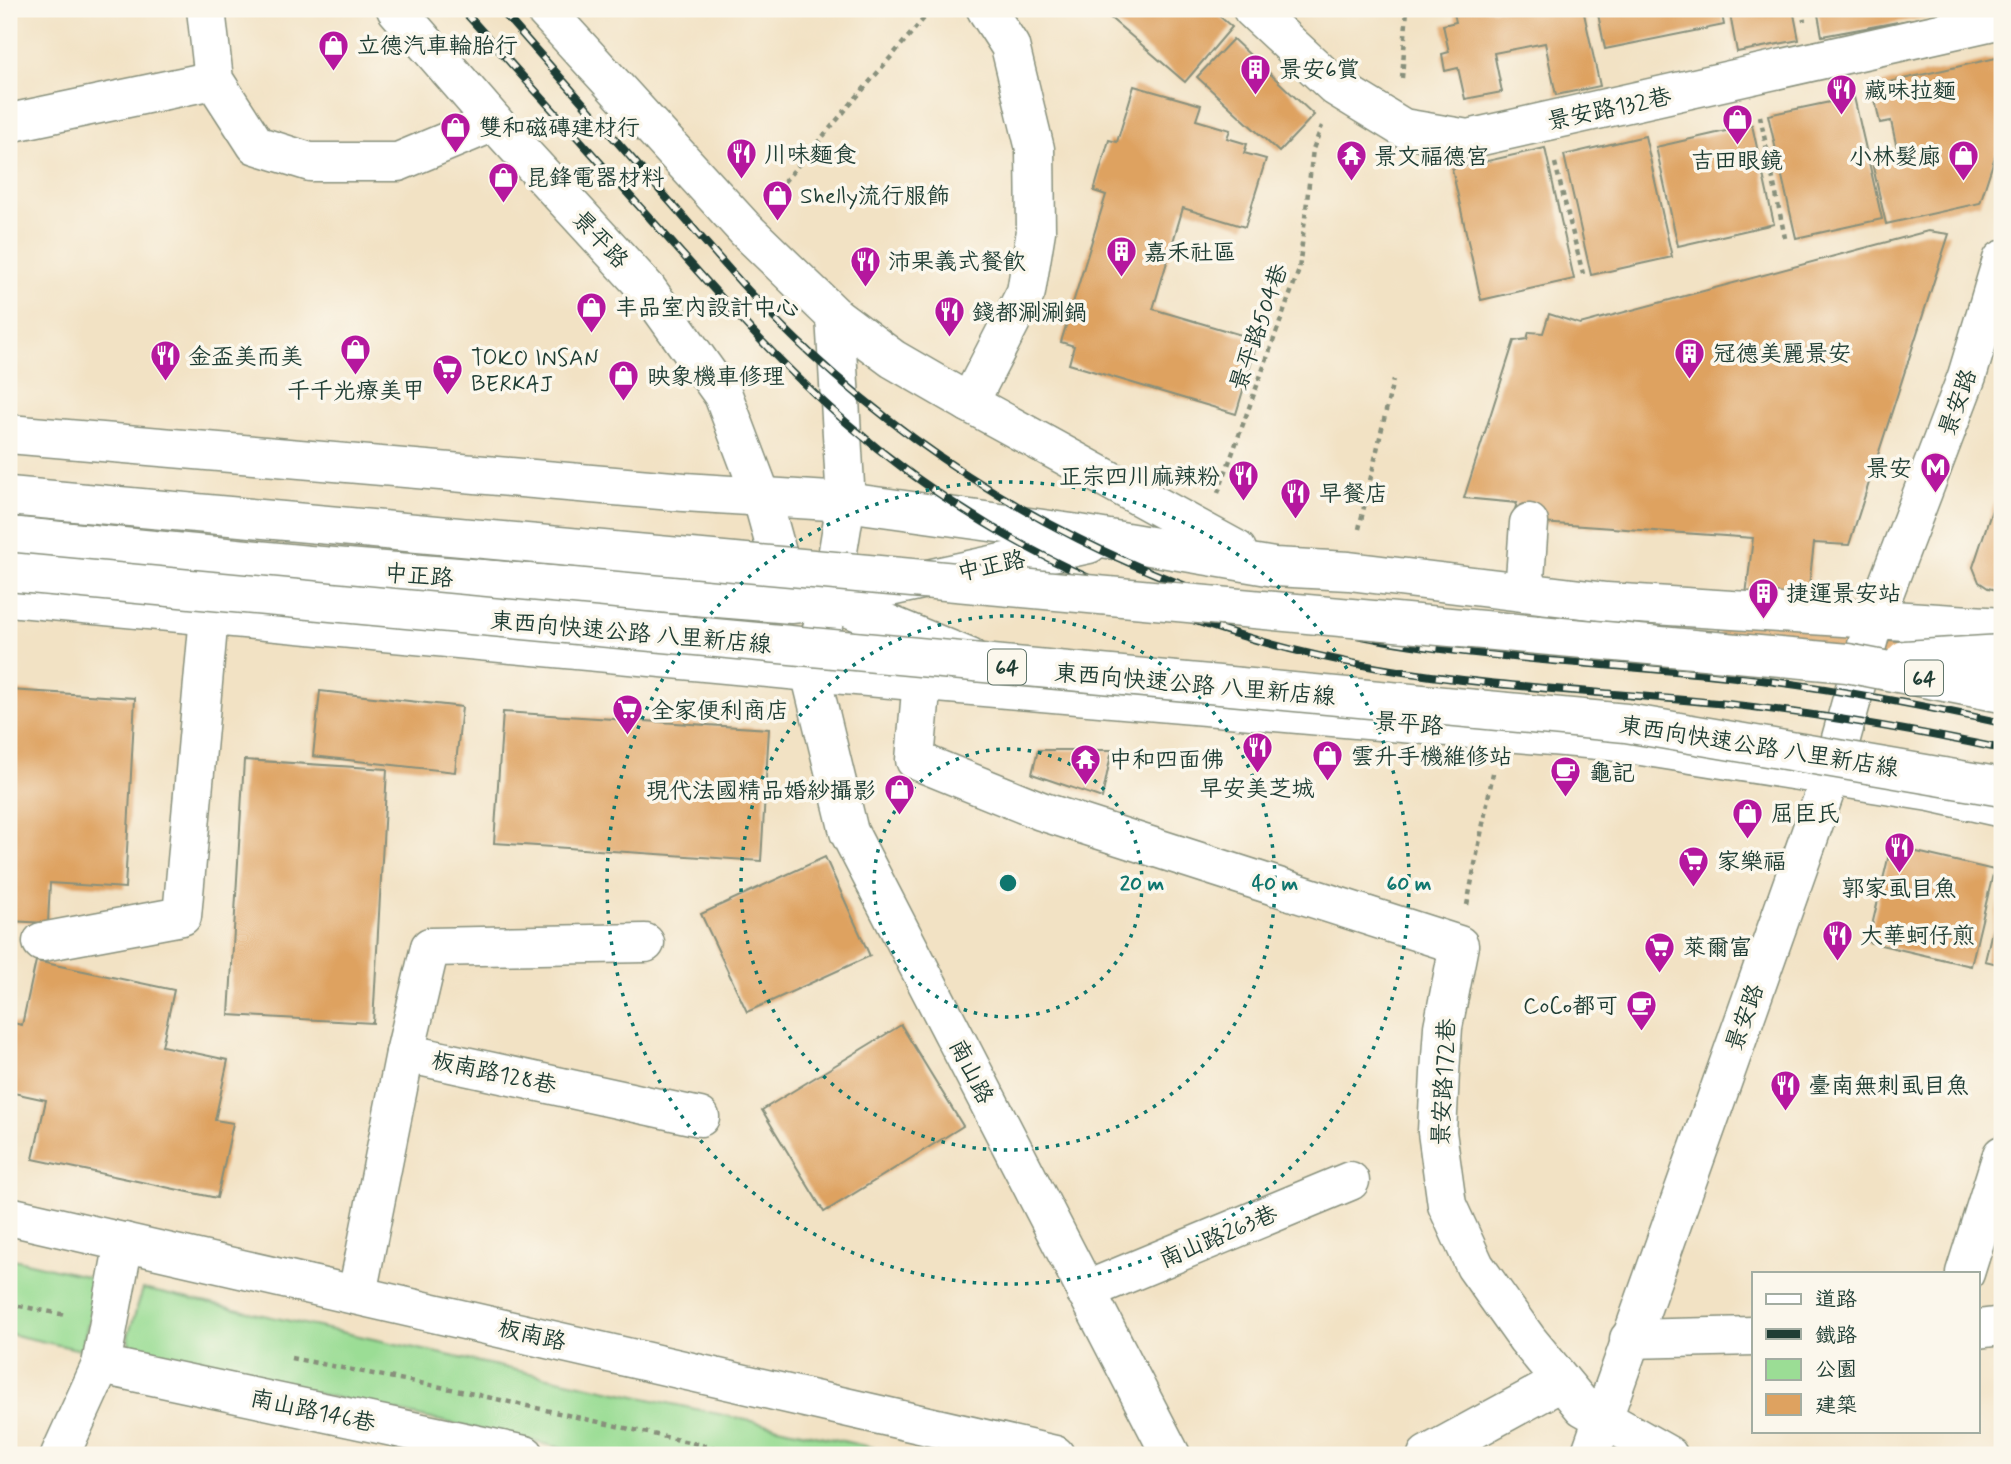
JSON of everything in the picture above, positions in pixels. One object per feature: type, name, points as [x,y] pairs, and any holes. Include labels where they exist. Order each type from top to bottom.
[{"type":"main road","points":[[206,9],[214,80],[257,145],[310,162],[398,162],[494,122]]},
{"type":"main road","name":"景平路","points":[[396,9],[494,122],[647,289],[723,395],[762,498],[810,672],[1610,741],[1930,792],[2002,808]]},
{"type":"main road","points":[[969,403],[1027,292],[1036,230],[1034,149],[1010,46],[986,9]]},
{"type":"main road","name":"景安路132巷","points":[[1252,9],[1336,87],[1403,128],[1468,139],[2002,19]]},
{"type":"main road","points":[[555,15],[745,229],[835,316],[893,359],[969,403],[1176,515],[1203,533],[1274,567]]},
{"type":"main road","points":[[9,123],[214,80]]},
{"type":"main road","name":"景安路","points":[[1590,1455],[1830,778],[1874,620],[1968,376],[2002,263]]},
{"type":"main road","points":[[9,597],[810,672],[830,600],[846,502],[835,316]]},
{"type":"main road","points":[[9,434],[762,498],[846,502],[1111,540],[1274,567],[1349,571],[1606,602],[2002,627]]},
{"type":"main road","name":"64","points":[[9,496],[1847,663],[2002,693]]},
{"type":"main road","points":[[1524,592],[1530,523]]},
{"type":"main road","name":"中正路","points":[[9,536],[322,566],[791,604],[830,600],[1111,540]]},
{"type":"main road","name":"東西向快速公路 八里新店線","points":[[9,572],[376,609],[1626,723],[2002,787]]},
{"type":"main road","name":"中正路","points":[[830,600],[1051,691]]},
{"type":"main road","points":[[42,942],[182,916],[209,616]]},
{"type":"main road","points":[[1874,620],[2002,714]]},
{"type":"main road","points":[[1847,663],[2002,654]]},
{"type":"main road","name":"南山路","points":[[810,672],[849,832],[1171,1455]]},
{"type":"main road","points":[[922,680],[915,760],[1041,811],[1459,945]]},
{"type":"main road","points":[[405,1053],[430,947],[645,943]]},
{"type":"main road","name":"景安路172巷","points":[[1459,945],[1443,1027],[1437,1132],[1447,1205],[1475,1266],[1561,1382],[1583,1407],[1668,1455]]},
{"type":"main road","name":"板南路128巷","points":[[357,1294],[405,1053],[700,1117]]},
{"type":"main road","points":[[1965,1272],[2002,1155]]},
{"type":"main road","name":"南山路263巷","points":[[1085,1291],[1350,1181]]},
{"type":"main road","name":"板南路","points":[[15,1210],[124,1242],[1055,1455]]},
{"type":"main road","points":[[60,1455],[102,1365],[124,1242]]},
{"type":"main road","points":[[1980,1329],[2002,1326]]},
{"type":"main road","points":[[1629,1339],[1752,1336]]},
{"type":"main road","name":"南山路146巷","points":[[102,1365],[525,1455]]},
{"type":"main road","points":[[1427,1455],[1561,1382]]},
{"type":"path","points":[[745,229],[932,9]]},
{"type":"path","points":[[1403,128],[1401,80],[1407,9]]},
{"type":"path","points":[[1752,76],[1785,238]]},
{"type":"path","name":"景平路504巷","points":[[1203,533],[1299,270],[1313,149],[1336,87]]},
{"type":"path","points":[[1545,121],[1583,274]]},
{"type":"path","points":[[1349,571],[1393,380]]},
{"type":"path","points":[[1459,945],[1502,731]]},
{"type":"green space","points":[[9,1258],[89,1277],[93,1293],[92,1303],[81,1350],[9,1334]]},
{"type":"green space","points":[[143,1289],[907,1455],[594,1455],[138,1354],[130,1347],[128,1336]]},
{"type":"building","points":[[1100,9],[1211,9],[1232,27],[1185,82]]},
{"type":"building","points":[[1453,9],[1583,9],[1600,86],[1556,95],[1545,43],[1494,53],[1502,92],[1465,99],[1458,68],[1445,71],[1442,54],[1449,52],[1443,25],[1456,22]]},
{"type":"building","points":[[1597,9],[1721,9],[1724,25],[1605,49]]},
{"type":"building","points":[[1729,9],[1793,9],[1799,40],[1737,52]]},
{"type":"building","points":[[1817,9],[1940,9],[1941,14],[1822,36]]},
{"type":"building","name":"景安6賞","points":[[1233,39],[1314,115],[1279,152],[1197,77]]},
{"type":"building","points":[[1996,58],[2002,64],[2002,135],[1980,203],[1886,224],[1871,158],[1898,153],[1891,121],[1880,123],[1872,86]]},
{"type":"building","name":"嘉禾社區","points":[[1134,86],[1201,105],[1196,120],[1230,130],[1227,138],[1247,144],[1244,153],[1266,159],[1245,227],[1183,208],[1153,309],[1258,340],[1236,414],[1069,364],[1074,346],[1061,342],[1106,195],[1094,191],[1109,140],[1117,142]]},
{"type":"building","points":[[1854,97],[1882,219],[1796,238],[1768,115]]},
{"type":"building","points":[[1752,125],[1774,224],[1678,246],[1656,147]]},
{"type":"building","points":[[1645,136],[1672,257],[1591,275],[1564,155]]},
{"type":"building","points":[[1545,148],[1574,279],[1481,300],[1452,169]]},
{"type":"building","name":"冠德美麗景安","points":[[1928,231],[1949,234],[1849,545],[1814,543],[1804,630],[1907,642],[2002,663],[2002,704],[1714,654],[1724,610],[1745,603],[1753,538],[1511,521],[1517,503],[1464,498],[1514,341],[1527,339],[1529,332],[1543,333],[1549,314],[1580,324]]},
{"type":"building","points":[[2002,480],[2002,591],[1988,588],[1979,582],[1973,567]]},
{"type":"building","points":[[9,690],[135,698],[125,888],[50,883],[48,923],[9,921]]},
{"type":"building","points":[[320,691],[462,707],[455,772],[313,756]]},
{"type":"building","points":[[503,712],[769,729],[761,861],[494,843]]},
{"type":"building","name":"中和四面佛","points":[[1038,750],[1112,750],[1102,798],[1032,774]]},
{"type":"building","points":[[244,760],[387,769],[373,1023],[229,1015]]},
{"type":"building","points":[[1891,846],[1994,870],[1971,966],[1868,942]]},
{"type":"building","points":[[825,857],[870,956],[747,1012],[701,914]]},
{"type":"building","points":[[2002,892],[2002,965],[1985,961]]},
{"type":"building","points":[[36,961],[174,990],[162,1046],[228,1060],[215,1120],[233,1123],[217,1198],[33,1159],[46,1100],[9,1092],[9,1022],[22,1025]]},
{"type":"building","points":[[901,1025],[963,1126],[824,1212],[762,1110]]},
{"type":"railway","points":[[462,9],[731,309],[847,423],[905,469],[966,511],[1030,549],[1096,582],[1235,634],[1379,668],[1509,685],[1762,708],[1865,723],[2002,749]]},
{"type":"railway","points":[[500,9],[742,284],[810,353],[872,406],[938,455],[1006,499],[1078,539],[1152,573],[1229,601],[1307,624],[1388,641],[1515,657],[1762,680],[1865,696],[2002,723]]},
{"type":"place","name":"立德汽車輪胎行","points":[[334,72]]},
{"type":"place","name":"景安6賞","points":[[1256,96]]},
{"type":"place","name":"藏味拉麵","points":[[1841,117]]},
{"type":"place","name":"吉田眼鏡","points":[[1737,146]]},
{"type":"place","name":"雙和磁磚建材行","points":[[456,154]]},
{"type":"place","name":"川味麵食","points":[[741,181]]},
{"type":"place","name":"景文福德宮","points":[[1351,183]]},
{"type":"place","name":"小林髮廊","points":[[1964,183]]},
{"type":"place","name":"昆鋒電器材料","points":[[503,204]]},
{"type":"place","name":"Shelly流行服飾","points":[[777,222]]},
{"type":"place","name":"嘉禾社區","points":[[1121,279]]},
{"type":"place","name":"沛果義式餐飲","points":[[865,288]]},
{"type":"place","name":"丰品室內設計中心","points":[[592,334]]},
{"type":"place","name":"錢都涮涮鍋","points":[[949,339]]},
{"type":"place","name":"千千光療美甲","points":[[356,376]]},
{"type":"place","name":"冠德美麗景安","points":[[1690,380]]},
{"type":"place","name":"金盃美而美","points":[[165,383]]},
{"type":"place","name":"TOKO INSAN BERKAJ","points":[[448,397]]},
{"type":"place","name":"映象機車修理","points":[[624,403]]},
{"type":"place","name":"景安","points":[[1935,495]]},
{"type":"place","name":"正宗四川麻辣粉","points":[[1243,503]]},
{"type":"place","name":"早餐店","points":[[1296,520]]},
{"type":"place","name":"捷運景安站","points":[[1763,620]]},
{"type":"place","name":"全家便利商店","points":[[628,737]]},
{"type":"place","name":"早安美芝城","points":[[1257,774]]},
{"type":"place","name":"雲升手機維修站","points":[[1328,783]]},
{"type":"place","name":"中和四面佛","points":[[1086,786]]},
{"type":"place","name":"龜記","points":[[1566,799]]},
{"type":"place","name":"現代法國精品婚紗攝影","points":[[899,817]]},
{"type":"place","name":"屈臣氏","points":[[1748,840]]},
{"type":"place","name":"郭家虱目魚","points":[[1899,874]]},
{"type":"place","name":"家樂福","points":[[1694,888]]},
{"type":"place","name":"大華蚵仔煎","points":[[1837,962]]},
{"type":"place","name":"萊爾富","points":[[1660,974]]},
{"type":"place","name":"CoCo都可","points":[[1641,1032]]},
{"type":"place","name":"臺南無刺虱目魚","points":[[1785,1112]]}]
